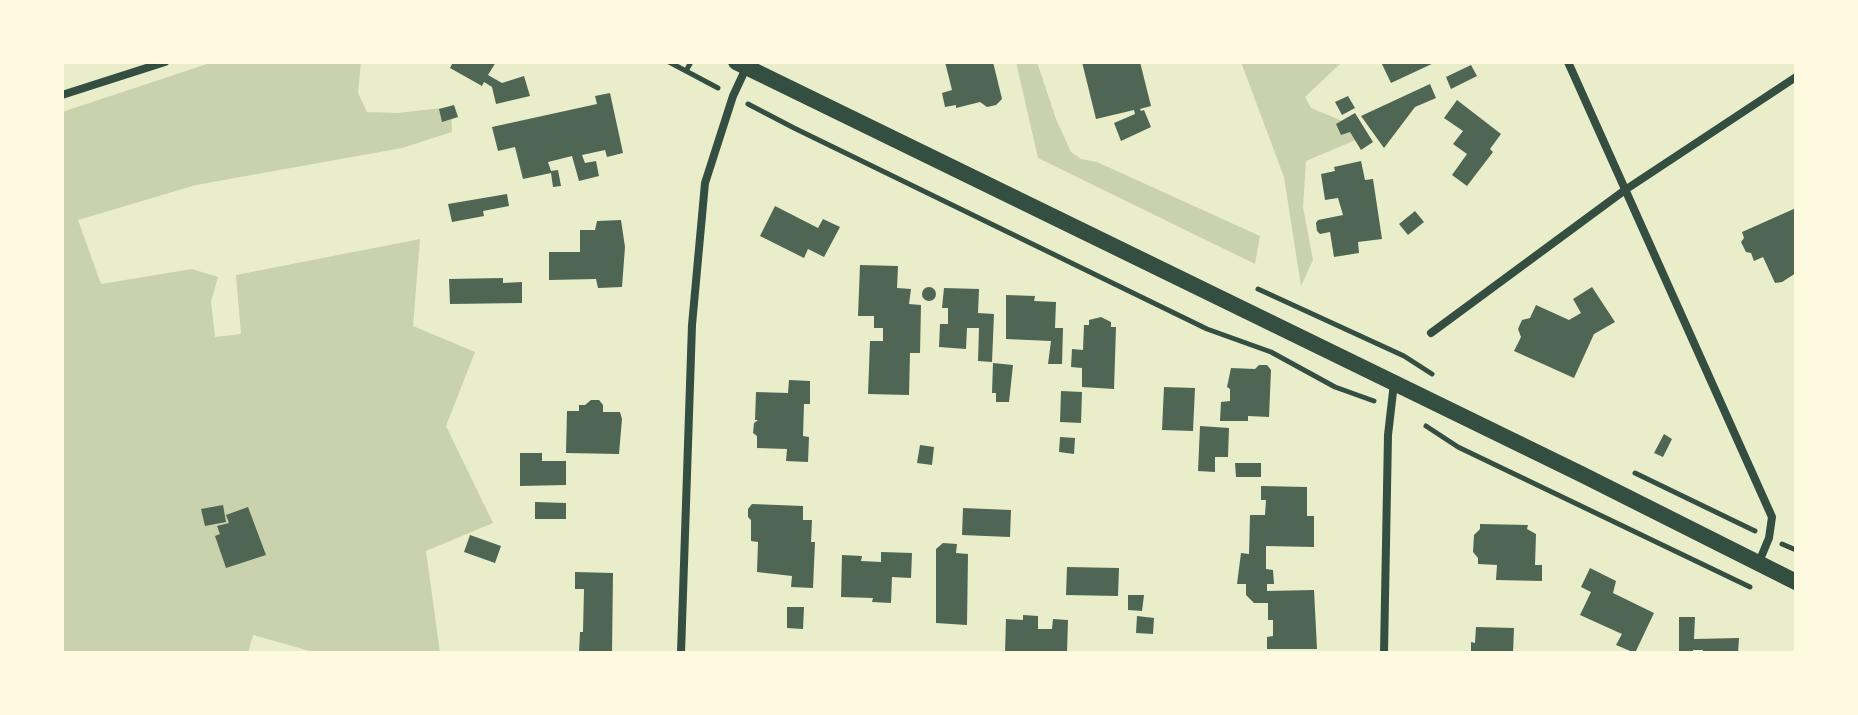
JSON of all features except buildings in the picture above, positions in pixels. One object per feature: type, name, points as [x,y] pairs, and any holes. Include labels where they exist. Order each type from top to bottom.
[{"type":"main road","points":[[743,64],[1796,582]]},
{"type":"street","points":[[62,95],[165,62]]},
{"type":"street","points":[[1568,62],[1772,517],[1769,538],[1759,562]]},
{"type":"street","points":[[681,653],[692,325],[705,183],[743,64]]},
{"type":"street","points":[[1431,333],[1625,190],[1796,77]]},
{"type":"street","points":[[1384,653],[1394,383]]},
{"type":"path","points":[[669,62],[794,128],[1207,329],[1271,352],[1335,387],[1391,406],[1458,447],[1754,588]]},
{"type":"path","points":[[686,71],[691,62]]},
{"type":"green space","points":[[213,62],[361,62],[358,93],[367,112],[397,113],[451,107],[452,132],[402,148],[196,185],[78,220],[101,284],[192,269],[218,277],[211,302],[215,337],[241,334],[236,275],[420,239],[413,326],[475,352],[446,426],[493,523],[426,551],[440,653],[317,653],[253,635],[248,653],[62,653],[62,112]]},
{"type":"green space","points":[[1016,62],[1037,62],[1071,152],[1260,236],[1255,264],[1038,158]]},
{"type":"green space","points":[[1241,62],[1342,62],[1305,97],[1311,108],[1345,122],[1358,139],[1306,161],[1303,207],[1313,260],[1301,286],[1284,177]]}]
